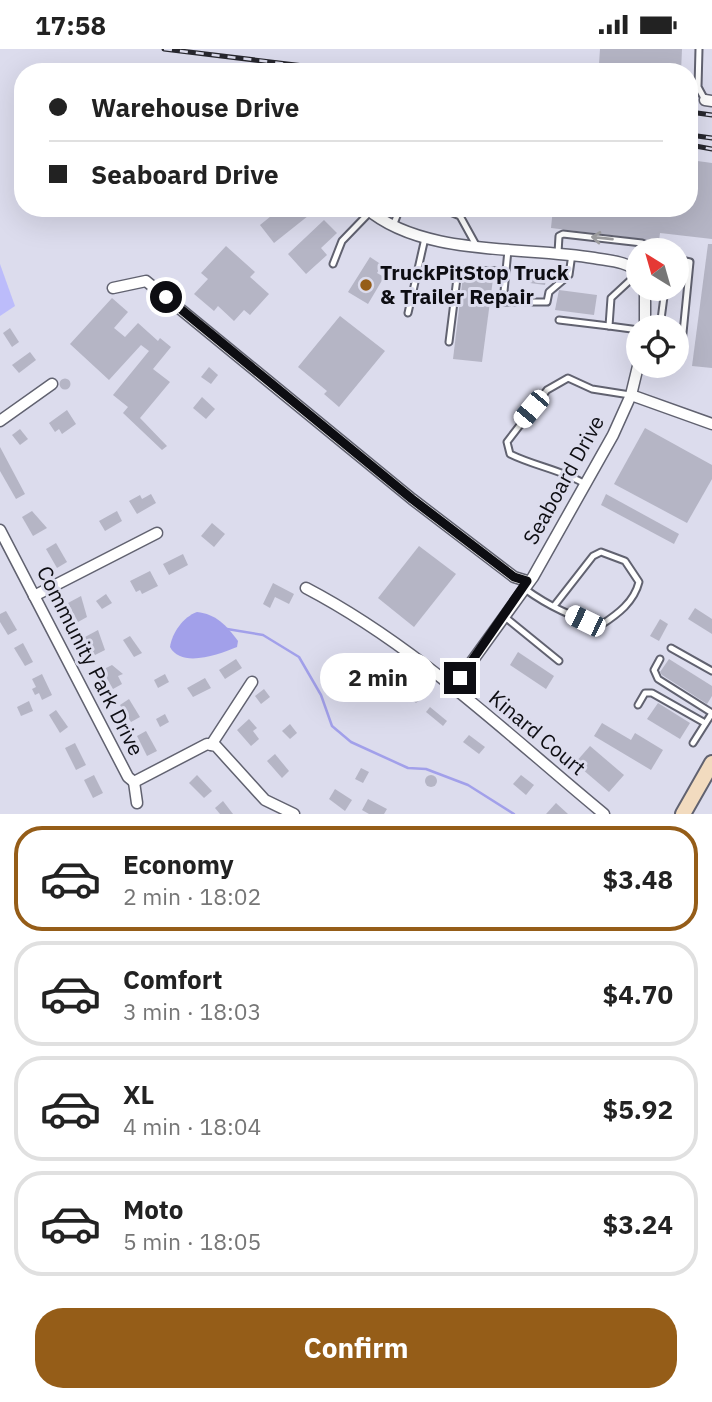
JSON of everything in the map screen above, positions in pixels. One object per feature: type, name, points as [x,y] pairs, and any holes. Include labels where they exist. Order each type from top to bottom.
[{"type":"main road","points":[[684,814],[712,763]]},
{"type":"street","points":[[379,217],[393,226],[425,238],[572,254],[626,264]]},
{"type":"street","points":[[114,288],[146,281],[412,499],[524,584]]},
{"type":"street","name":"Seaboard Drive","points":[[460,678],[524,584],[533,577],[631,395],[635,378]]},
{"type":"street","points":[[0,421],[52,384]]},
{"type":"street","points":[[631,395],[712,424]]},
{"type":"street","name":"Community Park Drive","points":[[0,530],[128,777],[134,782],[207,744],[211,745]]},
{"type":"street","points":[[34,596],[123,553],[157,533]]},
{"type":"street","name":"Kinard Court","points":[[306,588],[350,611],[423,663],[604,814]]},
{"type":"street","points":[[252,682],[211,745],[216,746],[265,800],[295,814]]},
{"type":"street","points":[[134,782],[137,803]]},
{"type":"lane","points":[[699,49],[698,87],[708,100]]},
{"type":"lane","points":[[333,264],[342,241],[362,217]]},
{"type":"lane","points":[[393,226],[396,217]]},
{"type":"lane","points":[[461,217],[476,245]]},
{"type":"lane","points":[[558,253],[559,236],[563,234],[626,241]]},
{"type":"lane","points":[[408,313],[425,238]]},
{"type":"lane","points":[[508,249],[503,302],[547,302],[550,292],[569,275],[572,254]]},
{"type":"lane","points":[[449,342],[458,270],[506,271]]},
{"type":"lane","points":[[609,326],[611,298],[626,284]]},
{"type":"lane","points":[[559,320],[626,328]]},
{"type":"lane","points":[[585,484],[571,475],[532,464],[510,454],[507,442],[547,390],[568,378],[592,389],[624,397],[631,395]]},
{"type":"lane","points":[[524,584],[554,606],[601,625],[617,615],[636,594],[639,582],[625,561],[601,552],[593,557],[554,606]]},
{"type":"lane","points":[[503,616],[559,661]]},
{"type":"lane","points":[[671,648],[712,671]]},
{"type":"lane","points":[[660,659],[654,670],[659,679],[712,713],[693,743]]},
{"type":"lane","points":[[638,705],[645,693],[652,693],[712,732]]},
{"type":"shaded area","points":[[0,264],[15,306],[0,316]]},
{"type":"shaded area","points":[[197,612],[220,621],[238,641],[237,647],[200,658],[182,657],[175,653],[170,647],[176,631],[187,618]]},
{"type":"building","points":[[600,49],[682,49],[681,63],[599,63]]},
{"type":"building","points":[[698,161],[712,163],[712,239],[660,233],[659,238],[634,238],[551,228],[552,217],[698,217]]},
{"type":"building","points":[[270,217],[307,217],[274,243],[260,225]]},
{"type":"building","points":[[324,220],[337,233],[321,248],[327,255],[306,274],[288,254]]},
{"type":"building","points":[[708,244],[712,244],[712,368],[692,366]]},
{"type":"building","points":[[226,246],[255,272],[250,277],[269,294],[250,315],[244,310],[234,321],[218,306],[214,311],[194,294],[208,279],[201,273]]},
{"type":"building","name":"TruckPitStop Truck & Trailer Repair","points":[[370,257],[382,265],[377,273],[384,277],[368,304],[348,292]]},
{"type":"building","points":[[532,271],[547,273],[545,285],[530,283]]},
{"type":"building","points":[[463,276],[493,279],[482,362],[453,359]]},
{"type":"building","points":[[559,290],[597,295],[594,315],[555,310]]},
{"type":"building","points":[[112,298],[128,312],[114,328],[125,337],[138,323],[158,341],[160,338],[171,347],[153,369],[170,382],[140,418],[167,446],[162,450],[123,413],[128,407],[113,395],[149,351],[141,345],[109,380],[70,344]]},
{"type":"building","points":[[340,316],[385,351],[339,407],[324,394],[327,391],[298,367]]},
{"type":"building","points":[[10,328],[19,342],[12,347],[3,333]]},
{"type":"building","points":[[30,352],[36,360],[19,373],[12,365]]},
{"type":"building","points":[[209,367],[218,375],[211,384],[201,377]]},
{"type":"building","points":[[65,379],[69,380],[69,388],[65,389],[61,388],[60,384],[61,380]]},
{"type":"building","points":[[202,397],[215,409],[206,419],[193,408]]},
{"type":"building","points":[[67,410],[76,424],[62,434],[59,429],[55,432],[49,423]]},
{"type":"building","points":[[645,428],[712,465],[712,479],[687,523],[614,484]]},
{"type":"building","points":[[20,429],[28,439],[20,445],[12,435]]},
{"type":"building","points":[[0,447],[25,494],[16,499],[0,471]]},
{"type":"building","points":[[151,494],[156,503],[137,514],[129,501],[140,495],[142,499]]},
{"type":"building","points":[[606,494],[679,534],[674,544],[601,505]]},
{"type":"building","points":[[32,511],[47,528],[33,536],[22,517]]},
{"type":"building","points":[[117,511],[122,521],[105,531],[99,521]]},
{"type":"building","points":[[212,523],[225,534],[214,547],[201,536]]},
{"type":"building","points":[[56,543],[67,562],[57,568],[46,549]]},
{"type":"building","points":[[419,546],[456,574],[414,627],[378,598]]},
{"type":"building","points":[[183,554],[188,565],[169,575],[163,564]]},
{"type":"building","points":[[150,571],[158,586],[142,594],[140,590],[136,592],[130,581]]},
{"type":"building","points":[[273,583],[294,594],[289,604],[275,597],[270,608],[263,604]]},
{"type":"building","points":[[106,594],[112,603],[102,609],[96,601]]},
{"type":"building","points":[[81,596],[87,617],[78,622],[68,603]]},
{"type":"building","points":[[695,608],[712,619],[712,634],[688,619]]},
{"type":"building","points":[[6,611],[17,630],[8,635],[0,622],[0,614]]},
{"type":"building","points":[[660,619],[668,624],[659,641],[650,636]]},
{"type":"building","points":[[98,630],[105,650],[95,655],[85,637]]},
{"type":"building","points":[[130,636],[142,653],[134,657],[123,640]]},
{"type":"building","points":[[23,643],[33,662],[25,666],[14,648]]},
{"type":"building","points":[[518,652],[554,676],[546,689],[510,665]]},
{"type":"building","points":[[385,658],[406,674],[413,674],[429,691],[416,703],[392,683],[395,680],[379,667]]},
{"type":"building","points":[[236,659],[242,668],[225,679],[219,670]]},
{"type":"building","points":[[669,659],[712,686],[712,696],[707,704],[662,675],[660,672]]},
{"type":"building","points":[[112,665],[123,674],[118,676],[122,684],[113,689],[102,670]]},
{"type":"building","points":[[42,674],[52,695],[42,700],[39,693],[35,695],[32,689],[36,687],[32,679]]},
{"type":"building","points":[[165,674],[169,682],[158,688],[154,680]]},
{"type":"building","points":[[205,678],[211,688],[193,697],[187,688]]},
{"type":"building","points":[[264,689],[270,697],[261,704],[255,696]]},
{"type":"building","points":[[129,699],[140,717],[131,722],[120,705]]},
{"type":"building","points":[[29,701],[33,711],[21,716],[17,707]]},
{"type":"building","points":[[658,703],[690,723],[680,739],[647,719]]},
{"type":"building","points":[[430,707],[447,721],[443,726],[426,712]]},
{"type":"building","points":[[56,710],[68,727],[60,733],[49,715]]},
{"type":"building","points":[[165,714],[169,722],[160,727],[156,719]]},
{"type":"building","points":[[249,719],[257,728],[253,731],[259,739],[251,746],[237,730]]},
{"type":"building","points":[[602,723],[631,740],[635,733],[663,750],[651,770],[594,736]]},
{"type":"building","points":[[290,724],[297,733],[290,739],[282,731]]},
{"type":"building","points":[[146,731],[157,751],[147,756],[137,736]]},
{"type":"building","points":[[469,735],[485,747],[479,754],[463,742]]},
{"type":"building","points":[[75,743],[86,765],[76,770],[65,748]]},
{"type":"building","points":[[590,746],[624,775],[609,792],[575,763]]},
{"type":"building","points":[[275,754],[289,771],[282,778],[267,761]]},
{"type":"building","points":[[361,768],[369,772],[363,783],[355,779]]},
{"type":"building","points":[[94,775],[103,793],[93,798],[84,780]]},
{"type":"building","points":[[197,775],[212,791],[204,798],[189,783]]},
{"type":"building","points":[[431,775],[437,781],[431,787],[425,781]]},
{"type":"building","points":[[521,775],[534,785],[526,795],[513,784]]},
{"type":"building","points":[[335,789],[352,800],[345,811],[329,799]]},
{"type":"building","points":[[368,799],[387,809],[384,814],[369,814],[362,810]]},
{"type":"building","points":[[223,801],[233,814],[220,814],[215,808]]},
{"type":"building","points":[[556,803],[568,814],[546,814]]},
{"type":"waterway","points":[[227,629],[263,635],[299,657],[321,695],[332,726],[351,742],[408,768],[426,769],[468,785],[514,814]]},
{"type":"railway","points":[[164,49],[280,63]]},
{"type":"railway","points":[[698,113],[712,115]]},
{"type":"railway","points":[[698,136],[712,138]]},
{"type":"railway","points":[[698,146],[712,149]]},
{"type":"place","name":"TruckPitStop Truck & Trailer Repair","points":[[366,285]]},
{"type":"route","points":[[166,297],[458,536],[514,577],[527,581],[460,678]]}]
